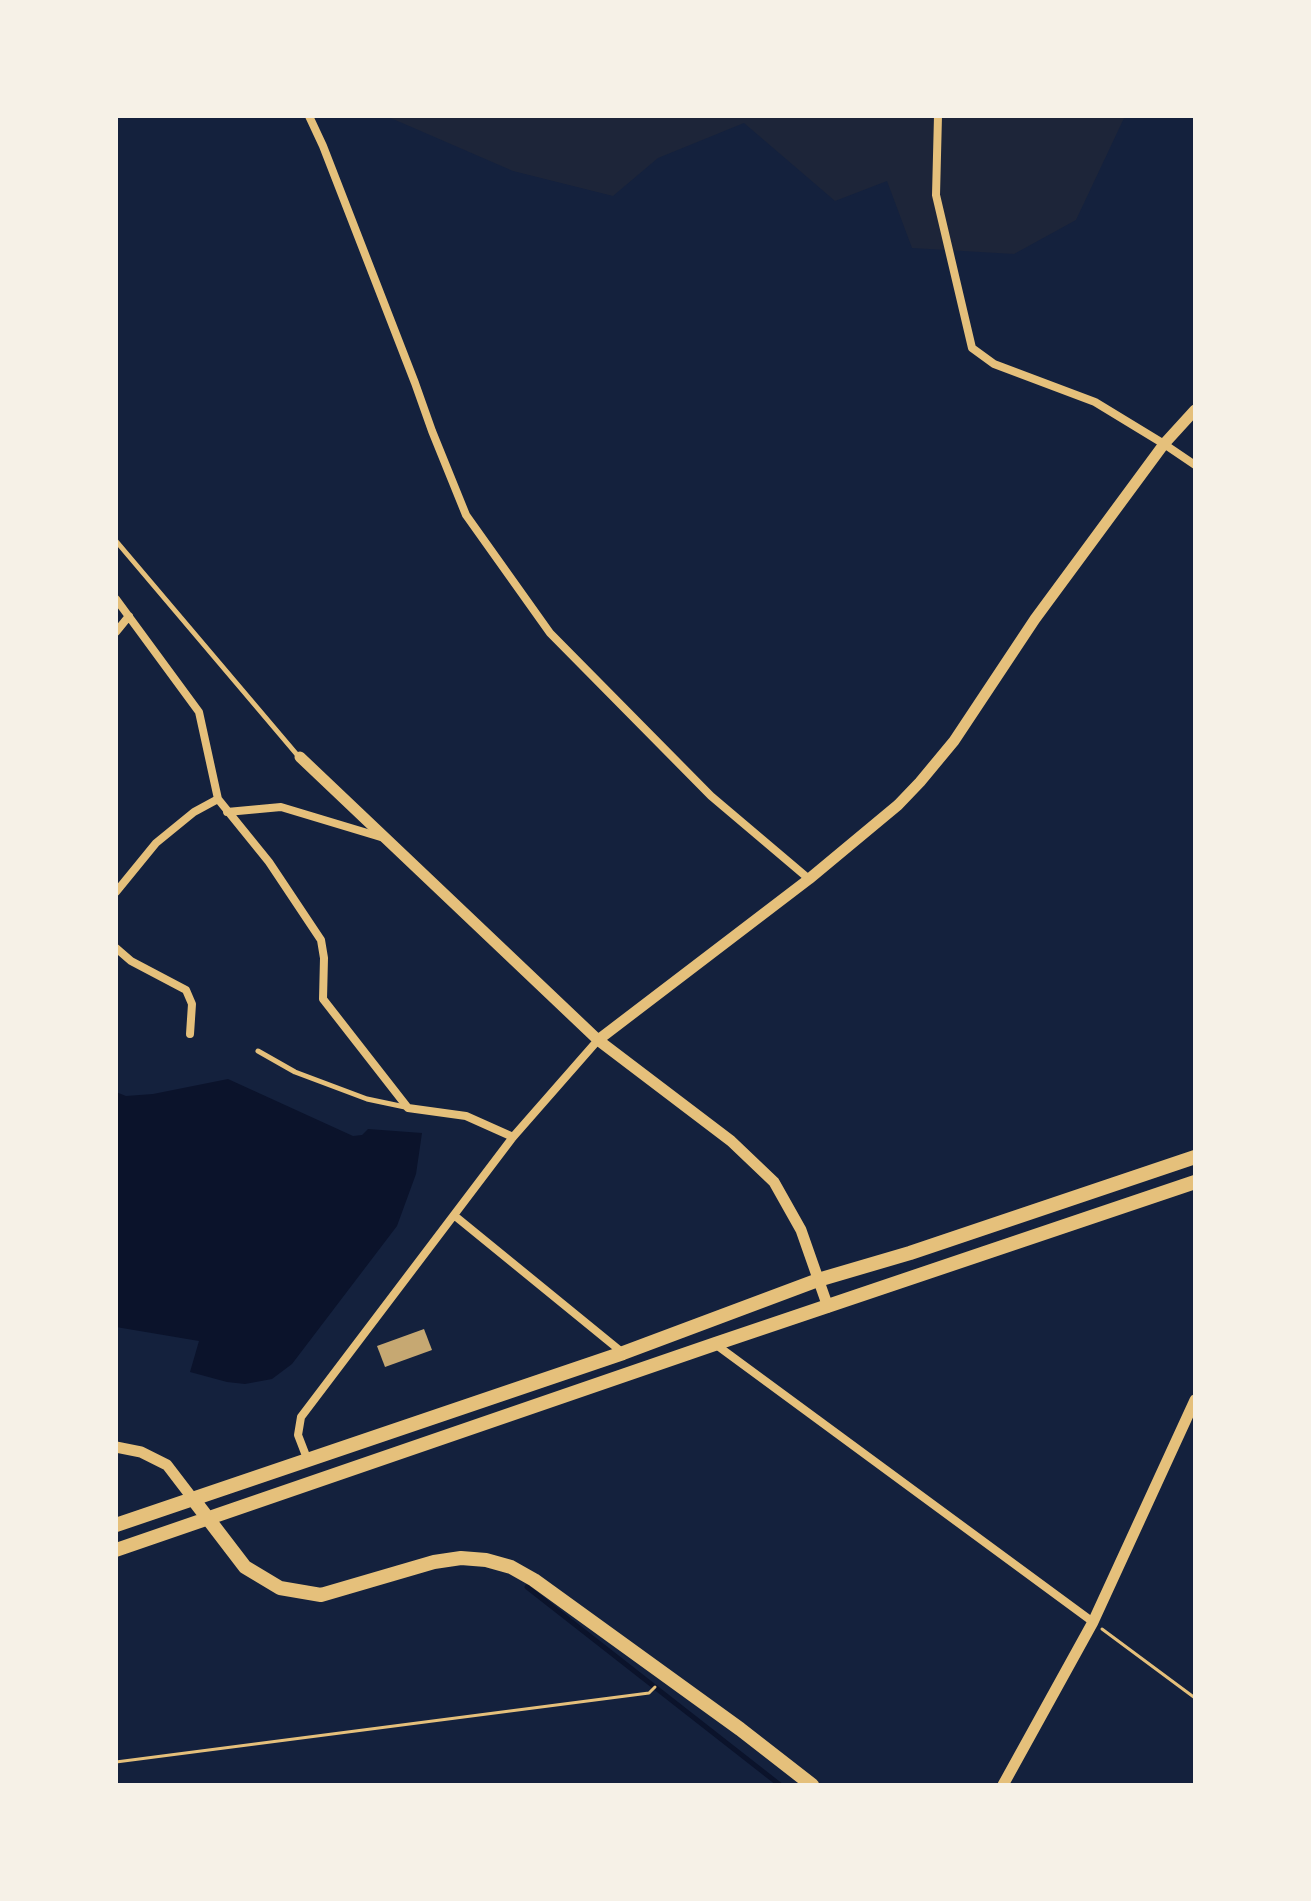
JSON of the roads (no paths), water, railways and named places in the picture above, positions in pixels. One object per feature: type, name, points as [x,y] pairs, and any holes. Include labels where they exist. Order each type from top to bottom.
[{"type":"main road","points":[[116,1525],[623,1353],[818,1280],[910,1253],[1195,1157]]},
{"type":"main road","points":[[116,1550],[1195,1182]]},
{"type":"main road","points":[[193,1499],[245,1567],[280,1588],[321,1595],[434,1562],[461,1558],[486,1560],[511,1567],[534,1580],[812,1785]]},
{"type":"street","points":[[309,116],[466,515],[550,633],[711,796],[809,879]]},
{"type":"street","points":[[938,116],[936,195],[972,348],[994,364],[1095,402],[1195,465]]},
{"type":"street","points":[[308,1461],[298,1435],[301,1417],[513,1137],[598,1040],[809,879],[898,805],[954,741],[1035,619],[1164,444],[1195,410]]},
{"type":"street","points":[[116,599],[199,712],[218,799],[269,862],[321,940],[323,999],[408,1108],[466,1116],[513,1137]]},
{"type":"street","points":[[116,632],[129,616]]},
{"type":"street","points":[[300,757],[598,1040],[731,1141],[774,1182],[801,1230],[828,1307]]},
{"type":"street","points":[[116,892],[156,843],[194,812],[218,799]]},
{"type":"street","points":[[227,812],[281,807],[389,839]]},
{"type":"street","points":[[116,948],[131,961],[186,990],[192,1004],[190,1034]]},
{"type":"street","points":[[455,1216],[623,1353]]},
{"type":"street","points":[[715,1344],[1093,1622]]},
{"type":"street","points":[[1003,1785],[1093,1622],[1195,1400]]},
{"type":"street","points":[[116,1447],[141,1452],[167,1465],[193,1499]]},
{"type":"lane","points":[[116,541],[300,757]]},
{"type":"lane","points":[[258,1051],[295,1072],[367,1099],[408,1108]]},
{"type":"waterway","points":[[527,1587],[780,1785]]}]
